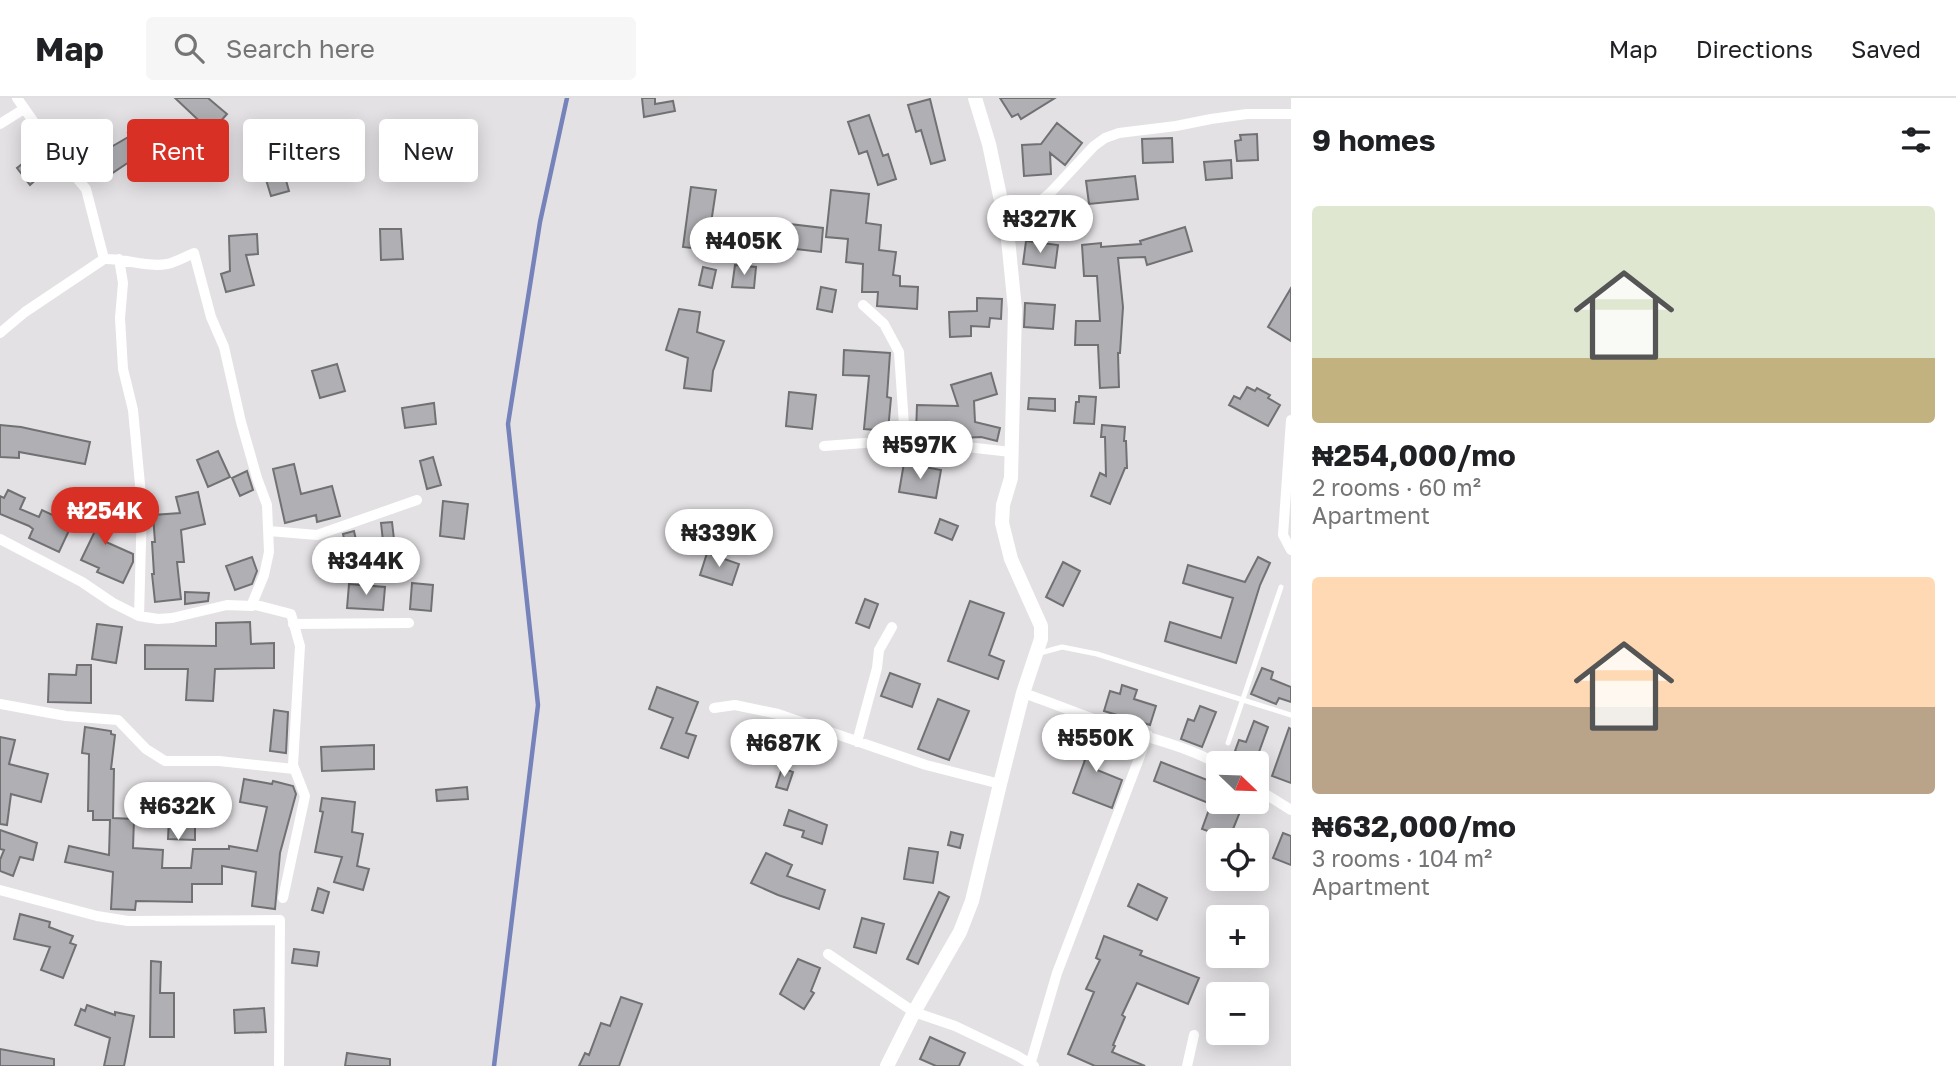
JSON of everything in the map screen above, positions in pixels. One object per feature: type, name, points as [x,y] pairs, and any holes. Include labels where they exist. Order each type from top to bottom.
[{"type":"street","points":[[17,98],[55,152],[86,189],[104,259]]},
{"type":"street","points":[[887,1066],[914,1012],[950,952],[968,911],[999,784],[1041,639],[1041,626],[1011,559],[1002,523],[1003,505],[1011,478],[1015,309],[1007,229],[989,144],[975,98]]},
{"type":"street","points":[[0,124],[24,109]]},
{"type":"street","points":[[1007,229],[1051,192],[1094,146],[1105,138],[1119,133],[1247,114],[1291,114]]},
{"type":"street","points":[[0,333],[25,312],[104,259],[166,264],[194,253],[211,317],[224,346],[241,422],[267,505],[270,552],[252,604]]},
{"type":"street","points":[[119,259],[124,283],[120,318],[123,369],[133,410],[142,506],[139,616]]},
{"type":"street","points":[[863,305],[884,324],[899,352],[905,440]]},
{"type":"street","points":[[1291,420],[1283,535],[1291,550]]},
{"type":"street","points":[[824,446],[905,440],[1011,452]]},
{"type":"street","points":[[269,531],[317,535],[418,500]]},
{"type":"street","points":[[0,539],[82,582],[113,603],[139,616],[172,618],[227,605],[252,604],[291,614],[300,646],[294,769],[219,761],[165,761],[146,749],[118,720],[66,716],[0,704]]},
{"type":"street","points":[[293,624],[409,623]]},
{"type":"street","points":[[857,742],[877,668],[879,650],[892,627]]},
{"type":"street","points":[[1024,693],[1206,757]]},
{"type":"street","points":[[714,708],[735,705],[778,714],[926,765],[999,784]]},
{"type":"street","points":[[828,954],[914,1012],[954,1026],[1032,1065],[1057,974],[1148,736]]},
{"type":"street","points":[[283,898],[305,796],[293,765]]},
{"type":"street","points":[[1269,796],[1291,810]]},
{"type":"street","points":[[0,890],[97,916],[128,921],[280,920],[279,1066]]},
{"type":"street","points":[[1187,1066],[1194,1035]]},
{"type":"lane","points":[[1228,743],[1281,587]]},
{"type":"lane","points":[[1037,654],[1062,647],[1097,654],[1291,716]]},
{"type":"building","points":[[175,98],[208,98],[227,114],[223,119],[197,119]]},
{"type":"building","points":[[642,98],[655,98],[655,104],[673,101],[675,111],[644,117]]},
{"type":"building","points":[[1000,98],[1055,98],[1021,119],[1018,114],[1012,117]]},
{"type":"building","points":[[930,99],[945,160],[931,164],[921,130],[916,132],[908,105]]},
{"type":"building","points":[[869,115],[883,156],[888,154],[896,179],[878,185],[867,151],[859,154],[848,122]]},
{"type":"building","points":[[1057,123],[1082,143],[1065,165],[1050,153],[1051,174],[1024,176],[1022,145],[1041,144]]},
{"type":"building","points":[[1257,134],[1258,160],[1237,161],[1235,141],[1241,140],[1240,135]]},
{"type":"building","points":[[127,138],[127,163],[113,173],[113,146]]},
{"type":"building","points":[[1172,138],[1173,162],[1143,163],[1142,139]]},
{"type":"building","points":[[1231,160],[1232,178],[1206,180],[1204,162]]},
{"type":"building","points":[[1135,176],[1138,199],[1089,204],[1086,181]]},
{"type":"building","points":[[267,182],[286,182],[289,191],[271,196]]},
{"type":"building","points":[[691,187],[716,190],[707,250],[683,247]]},
{"type":"building","points":[[831,190],[869,194],[866,223],[881,225],[879,250],[896,252],[893,275],[900,276],[900,286],[918,287],[917,309],[877,306],[878,292],[862,292],[863,264],[846,262],[848,239],[826,237]]},
{"type":"building","points":[[773,222],[823,228],[821,252],[770,246]]},
{"type":"building","points":[[1185,227],[1192,251],[1147,265],[1145,257],[1118,258],[1123,307],[1118,353],[1119,387],[1100,388],[1098,345],[1075,345],[1076,321],[1100,321],[1097,276],[1084,276],[1082,245],[1101,243],[1101,247],[1141,244],[1140,241]]},
{"type":"building","points":[[380,229],[401,229],[403,259],[381,260]]},
{"type":"building","points":[[257,234],[258,254],[246,255],[254,285],[226,292],[221,274],[230,271],[229,236]]},
{"type":"building","points":[[1026,241],[1058,245],[1055,268],[1023,264]]},
{"type":"building","points":[[735,265],[756,267],[754,288],[732,287]]},
{"type":"building","points":[[703,267],[716,270],[712,288],[699,285]]},
{"type":"building","points":[[821,287],[836,290],[832,312],[817,309]]},
{"type":"building","points":[[1291,288],[1291,341],[1268,327]]},
{"type":"building","points":[[977,298],[1002,299],[1001,319],[990,318],[989,327],[971,326],[971,336],[950,337],[949,312],[977,311]]},
{"type":"building","points":[[1025,303],[1055,305],[1053,329],[1024,327]]},
{"type":"building","points":[[679,309],[700,312],[697,332],[724,341],[713,371],[711,391],[684,388],[688,358],[666,350]]},
{"type":"building","points":[[844,350],[890,353],[887,397],[891,398],[888,431],[864,429],[869,376],[843,375]]},
{"type":"building","points":[[337,364],[345,391],[320,398],[312,371]]},
{"type":"building","points":[[991,373],[997,394],[974,401],[975,422],[1000,428],[997,441],[981,437],[961,438],[916,433],[917,405],[958,406],[951,385]]},
{"type":"building","points":[[1247,387],[1255,391],[1257,388],[1270,395],[1268,398],[1280,405],[1268,426],[1229,405],[1234,396],[1240,399]]},
{"type":"building","points":[[789,392],[816,395],[812,429],[786,426]]},
{"type":"building","points":[[1079,396],[1096,397],[1094,424],[1074,423]]},
{"type":"building","points":[[1029,398],[1055,399],[1055,411],[1028,409]]},
{"type":"building","points":[[434,403],[436,424],[405,428],[402,408]]},
{"type":"building","points":[[0,425],[90,442],[85,464],[19,452],[19,458],[0,457]]},
{"type":"building","points":[[1102,425],[1125,427],[1127,468],[1110,504],[1091,496],[1100,473],[1106,476]]},
{"type":"building","points":[[218,451],[230,477],[208,487],[197,460]]},
{"type":"building","points":[[433,457],[441,485],[427,489],[420,461]]},
{"type":"building","points":[[904,463],[941,470],[936,498],[899,492]]},
{"type":"building","points":[[294,464],[301,494],[332,486],[340,516],[317,522],[316,515],[285,523],[273,469]]},
{"type":"building","points":[[247,471],[253,490],[240,496],[232,478]]},
{"type":"building","points":[[8,490],[25,498],[20,509],[39,517],[42,510],[72,524],[59,552],[29,538],[33,529],[29,526],[0,514],[0,496],[4,498]]},
{"type":"building","points":[[198,492],[205,524],[181,530],[184,562],[177,562],[181,599],[155,602],[152,574],[152,542],[155,542],[153,515],[180,513],[176,497]]},
{"type":"building","points":[[443,501],[468,504],[464,539],[440,536]]},
{"type":"building","points":[[84,505],[116,520],[106,542],[133,554],[133,562],[123,583],[97,572],[99,568],[81,560],[97,527],[78,518]]},
{"type":"building","points":[[940,519],[958,526],[952,540],[935,533]]},
{"type":"building","points":[[392,522],[395,548],[384,550],[381,523]]},
{"type":"building","points":[[354,531],[359,554],[348,556],[343,534]]},
{"type":"building","points":[[707,553],[739,564],[732,585],[700,575]]},
{"type":"building","points":[[252,557],[257,571],[252,584],[235,590],[226,566]]},
{"type":"building","points":[[1258,557],[1270,563],[1260,585],[1236,663],[1165,641],[1170,622],[1221,638],[1233,598],[1183,583],[1188,565],[1245,582]]},
{"type":"building","points":[[1063,562],[1080,571],[1063,606],[1046,597]]},
{"type":"building","points":[[412,583],[433,585],[431,611],[410,609]]},
{"type":"building","points":[[349,584],[385,587],[383,610],[347,608]]},
{"type":"building","points":[[185,592],[209,593],[208,601],[185,604]]},
{"type":"building","points":[[865,599],[878,604],[869,628],[856,623]]},
{"type":"building","points":[[970,601],[1004,613],[989,655],[1004,661],[998,679],[948,661]]},
{"type":"building","points":[[250,622],[251,644],[274,643],[274,668],[215,669],[213,701],[186,700],[188,669],[145,669],[145,645],[216,646],[216,623]]},
{"type":"building","points":[[97,624],[122,627],[116,663],[92,659]]},
{"type":"building","points":[[77,665],[91,665],[91,703],[48,702],[49,674],[76,675]]},
{"type":"building","points":[[1262,668],[1273,672],[1271,679],[1291,687],[1291,702],[1279,698],[1276,704],[1251,694]]},
{"type":"building","points":[[890,673],[920,684],[912,707],[881,696]]},
{"type":"building","points":[[1122,685],[1137,690],[1134,699],[1156,706],[1150,725],[1104,711],[1110,691],[1120,694]]},
{"type":"building","points":[[657,687],[698,702],[686,733],[696,736],[688,758],[661,748],[673,718],[649,709]]},
{"type":"building","points":[[938,699],[969,711],[949,760],[918,749]]},
{"type":"building","points":[[1200,706],[1216,712],[1202,747],[1181,739],[1188,719],[1194,721]]},
{"type":"building","points":[[274,710],[288,712],[286,753],[270,751]]},
{"type":"building","points":[[1254,721],[1268,727],[1259,751],[1235,751],[1239,740],[1246,742]]},
{"type":"building","points":[[85,727],[111,731],[111,734],[115,735],[111,769],[114,769],[113,818],[134,819],[133,848],[163,850],[162,868],[191,868],[193,849],[229,849],[229,846],[257,851],[267,807],[240,802],[244,779],[272,784],[273,781],[293,786],[296,794],[280,853],[275,909],[252,906],[256,872],[222,866],[222,884],[192,884],[192,902],[136,901],[135,910],[111,909],[113,872],[65,862],[69,846],[109,855],[110,820],[93,820],[93,811],[88,811],[89,754],[82,753]]},
{"type":"building","points":[[1289,728],[1291,729],[1291,783],[1272,776]]},
{"type":"building","points":[[1089,731],[1109,740],[1097,770],[1122,780],[1112,808],[1073,793],[1085,760],[1079,757]]},
{"type":"building","points":[[0,737],[15,740],[9,764],[48,774],[41,802],[11,794],[7,825],[0,824]]},
{"type":"building","points":[[374,745],[374,769],[322,771],[321,747]]},
{"type":"building","points":[[1161,762],[1206,779],[1206,802],[1154,781]]},
{"type":"building","points":[[782,768],[793,772],[787,790],[776,787]]},
{"type":"building","points":[[467,787],[468,799],[437,801],[436,790]]},
{"type":"building","points":[[322,798],[355,802],[352,832],[363,834],[357,866],[369,869],[363,890],[334,882],[342,857],[315,852],[323,812],[320,811]]},
{"type":"building","points":[[789,810],[827,825],[822,844],[802,837],[804,831],[784,825]]},
{"type":"building","points":[[1207,814],[1239,814],[1233,828],[1202,829]]},
{"type":"building","points":[[169,818],[195,818],[195,840],[168,839]]},
{"type":"building","points":[[0,830],[37,843],[33,860],[20,857],[13,876],[0,871],[4,850],[0,849]]},
{"type":"building","points":[[951,832],[963,835],[960,848],[948,845]]},
{"type":"building","points":[[1283,833],[1291,836],[1291,865],[1273,858]]},
{"type":"building","points":[[909,848],[938,852],[933,883],[904,879]]},
{"type":"building","points":[[766,853],[792,865],[787,876],[825,890],[819,909],[751,883]]},
{"type":"building","points":[[1138,884],[1167,898],[1157,920],[1128,906]]},
{"type":"building","points":[[318,888],[329,892],[323,913],[312,910]]},
{"type":"building","points":[[939,892],[949,897],[918,964],[907,959]]},
{"type":"building","points":[[20,914],[50,922],[49,927],[73,936],[70,943],[76,945],[63,978],[41,970],[50,947],[14,939]]},
{"type":"building","points":[[862,918],[884,924],[876,953],[854,947]]},
{"type":"building","points":[[1104,936],[1142,951],[1140,955],[1199,978],[1188,1004],[1137,983],[1122,1015],[1125,1017],[1112,1052],[1145,1066],[1095,1066],[1068,1054],[1094,992],[1086,989],[1100,960],[1096,958]]},
{"type":"building","points":[[294,949],[319,952],[317,966],[292,963]]},
{"type":"building","points":[[798,959],[820,968],[811,991],[814,993],[804,1009],[780,994]]},
{"type":"building","points":[[151,961],[161,962],[160,993],[174,993],[174,1037],[150,1037]]},
{"type":"building","points":[[621,997],[642,1004],[619,1066],[579,1066],[585,1053],[589,1055],[601,1023],[610,1026]]},
{"type":"building","points":[[87,1005],[115,1015],[115,1012],[134,1016],[124,1066],[104,1066],[110,1038],[75,1025],[81,1009],[85,1011]]},
{"type":"building","points":[[264,1008],[266,1032],[235,1033],[234,1010]]},
{"type":"building","points":[[930,1037],[965,1053],[959,1066],[936,1066],[920,1059]]},
{"type":"building","points":[[0,1049],[54,1059],[54,1066],[0,1066]]},
{"type":"building","points":[[347,1053],[390,1059],[390,1066],[345,1066]]},
{"type":"waterway","points":[[494,1066],[538,705],[508,424],[540,222],[567,98]]}]
